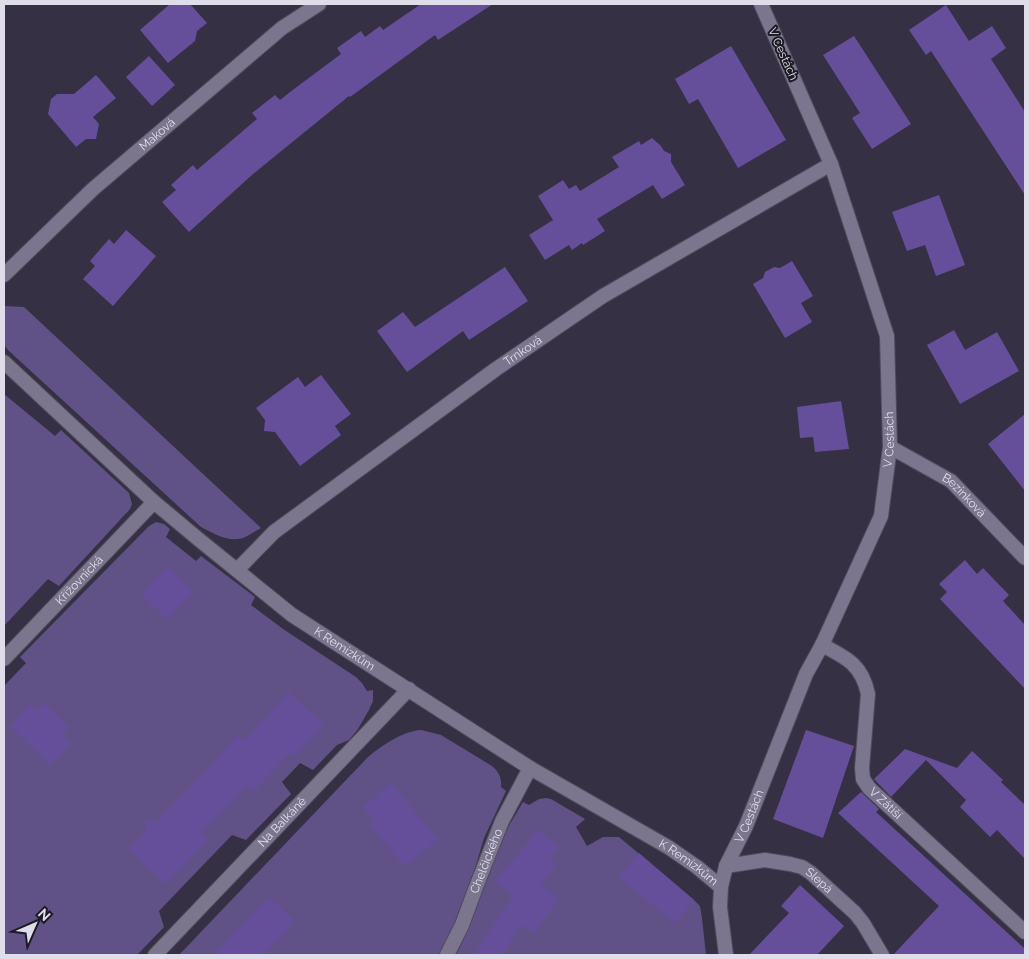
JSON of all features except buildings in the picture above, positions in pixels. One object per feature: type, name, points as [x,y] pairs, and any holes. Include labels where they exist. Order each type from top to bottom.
[{"type":"street","name":"Maková","points":[[4,275],[93,189],[282,28],[319,4]]},
{"type":"street","name":"V Cestách","points":[[726,955],[720,907],[721,888],[726,866],[746,826],[806,674],[822,645],[881,516],[890,447],[887,336],[831,164],[761,4]]},
{"type":"street","name":"Trnková","points":[[238,570],[274,532],[496,369],[603,296],[831,164]]},
{"type":"street","name":"K Remízkům","points":[[4,362],[154,502],[292,615],[530,768],[668,847],[697,867],[721,888]]},
{"type":"street","name":"Bezinková","points":[[890,447],[951,481],[1025,558]]},
{"type":"street","name":"Křížovnická","points":[[4,659],[154,502]]},
{"type":"street","name":"V Zátiší","points":[[822,645],[850,661],[858,669],[866,682],[868,694],[862,768],[863,779],[869,788],[1025,932]]},
{"type":"street","name":"Na Balkáně","points":[[155,955],[409,689]]},
{"type":"street","name":"Chelčického","points":[[448,955],[462,925],[502,821],[530,768]]},
{"type":"street","name":"Slepá","points":[[726,866],[765,860],[802,867],[855,913],[882,955]]},
{"type":"shaded area","points":[[4,306],[24,307],[261,528],[243,538],[232,539],[221,537],[201,527],[9,351],[4,345]]},
{"type":"shaded area","points":[[4,394],[55,436],[61,430],[129,493],[132,504],[130,509],[59,586],[48,579],[4,626]]},
{"type":"shaded area","points":[[156,522],[164,524],[170,529],[166,537],[196,561],[201,556],[255,597],[251,605],[283,629],[356,677],[367,691],[373,690],[373,701],[358,729],[349,740],[337,745],[313,770],[300,763],[282,782],[291,794],[246,840],[232,835],[159,911],[164,927],[137,955],[4,955],[4,686],[26,663],[20,657],[149,526]]},
{"type":"shaded area","points":[[421,730],[441,735],[492,766],[500,775],[501,787],[506,791],[484,838],[453,927],[439,955],[179,955],[368,757],[400,736]]},
{"type":"shaded area","points":[[546,798],[585,819],[576,827],[587,846],[603,837],[619,837],[694,900],[700,906],[706,955],[456,955],[504,834],[523,802],[529,805],[539,799]]}]
